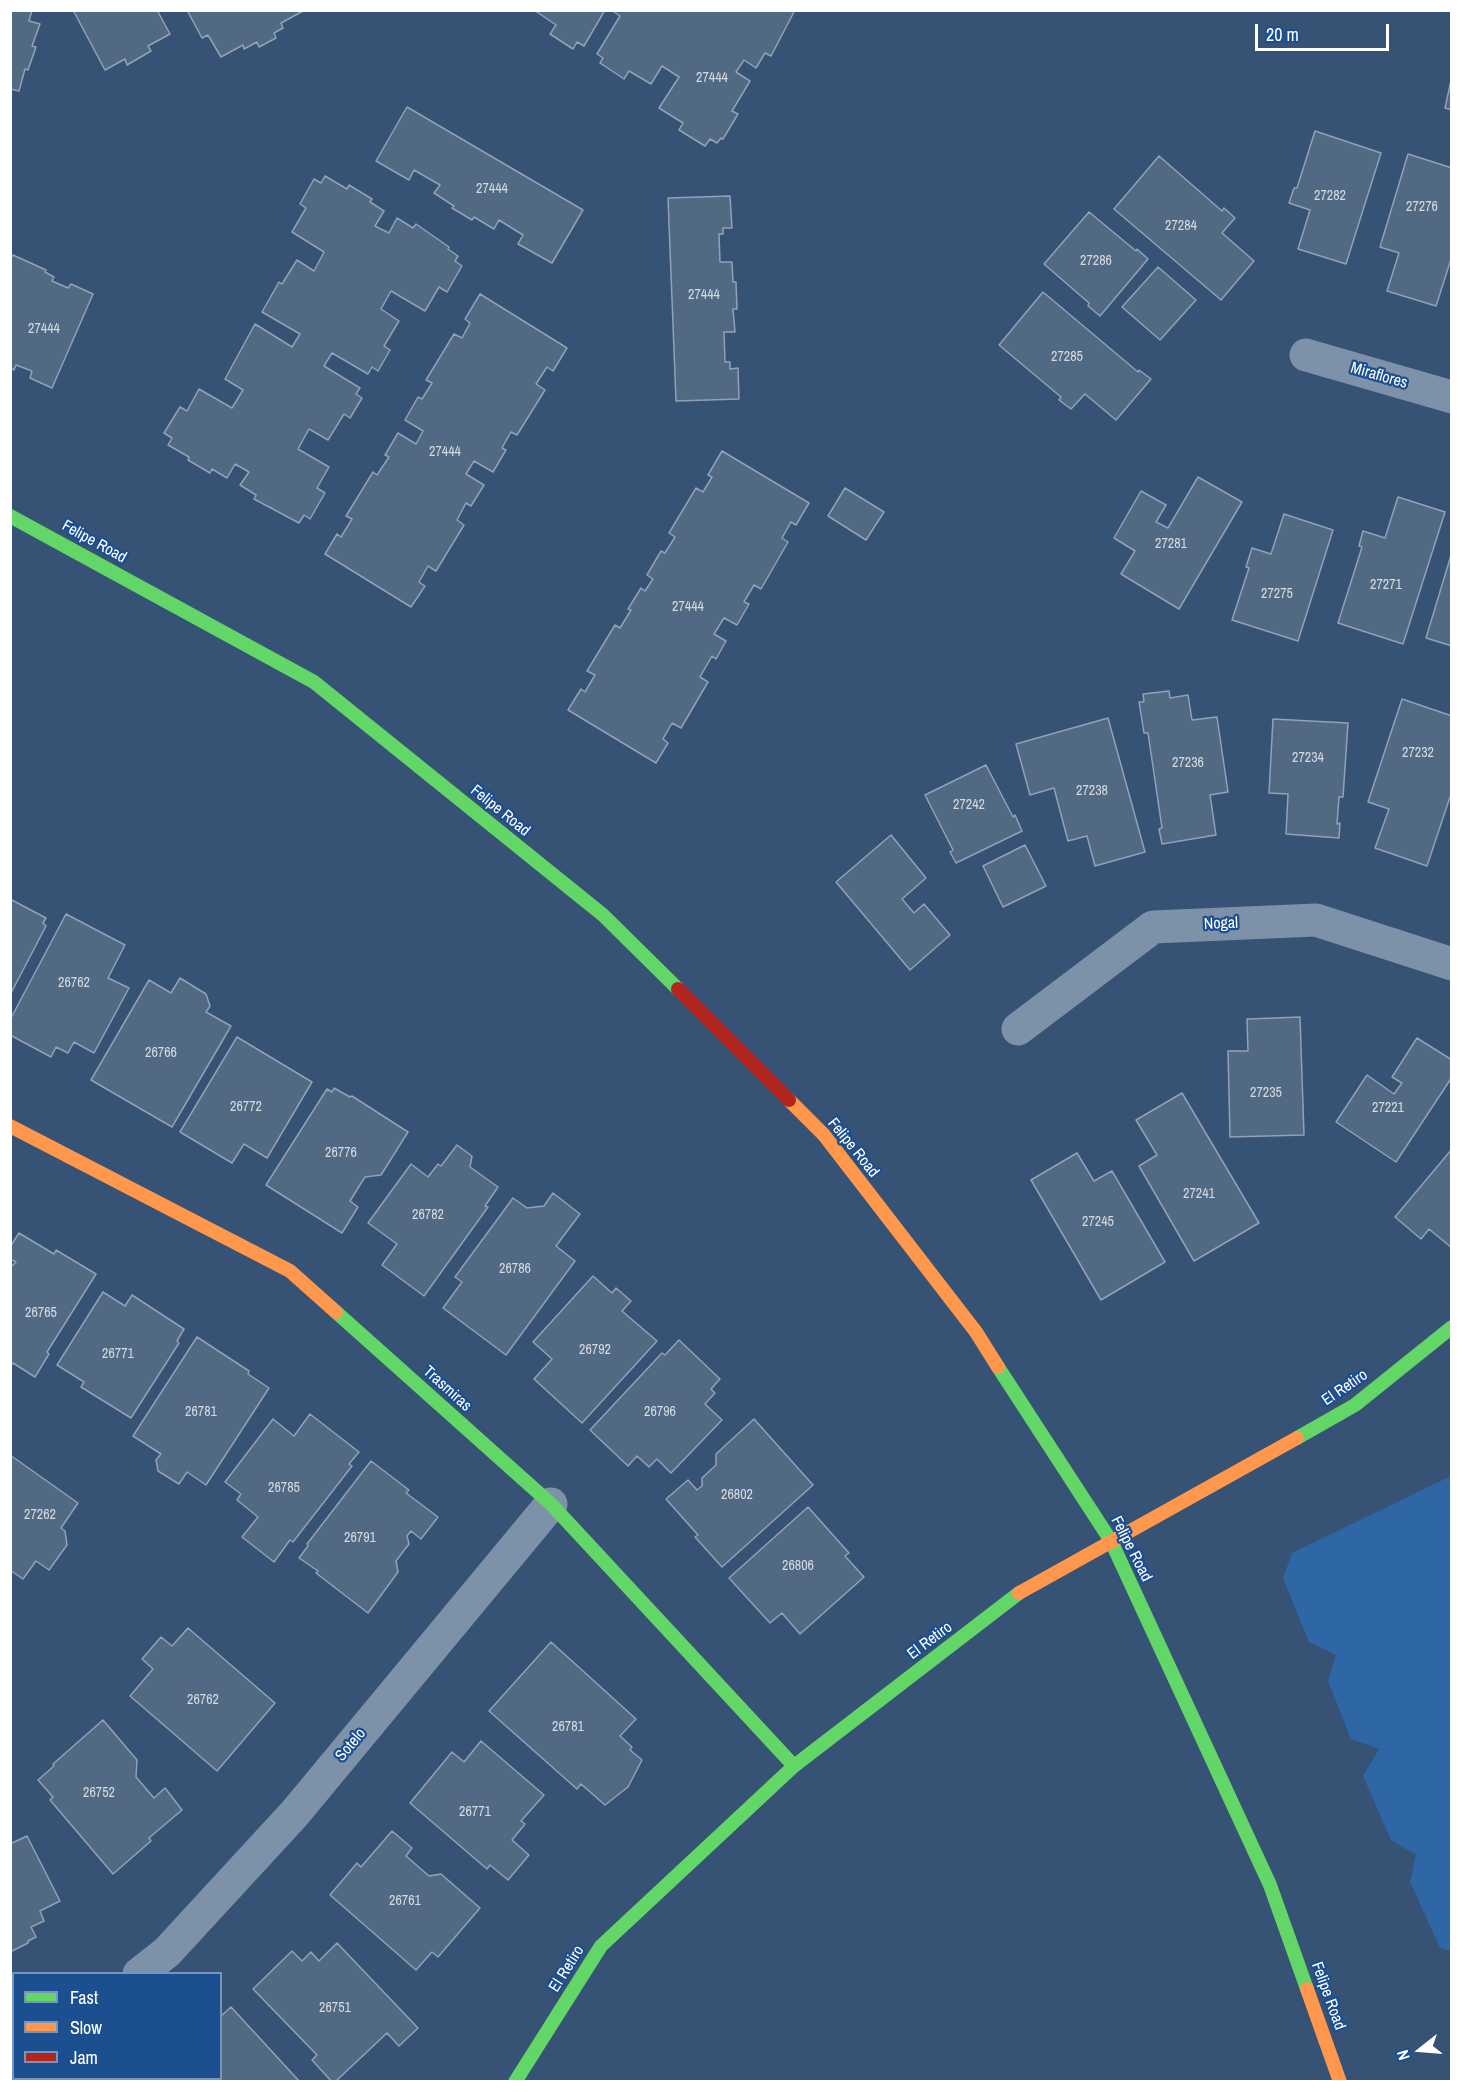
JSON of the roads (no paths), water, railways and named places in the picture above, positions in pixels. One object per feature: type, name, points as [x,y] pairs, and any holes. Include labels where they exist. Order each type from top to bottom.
[{"type":"street","name":"Miraflores","points":[[1306,355],[1452,397]]},
{"type":"street","name":"Felipe Road","points":[[10,516],[314,682],[603,915],[824,1135],[976,1332],[1111,1541],[1270,1885],[1340,2082]]},
{"type":"street","name":"Nogal","points":[[1018,1029],[1154,927],[1316,920],[1452,964]]},
{"type":"street","name":"Trasmiras","points":[[10,1126],[290,1271],[551,1504],[794,1766]]},
{"type":"street","name":"El Retiro","points":[[515,2082],[601,1946],[794,1766],[1018,1594],[1355,1405],[1452,1327]]},
{"type":"street","name":"Sotelo","points":[[142,1972],[167,1952],[295,1813],[551,1504]]}]
